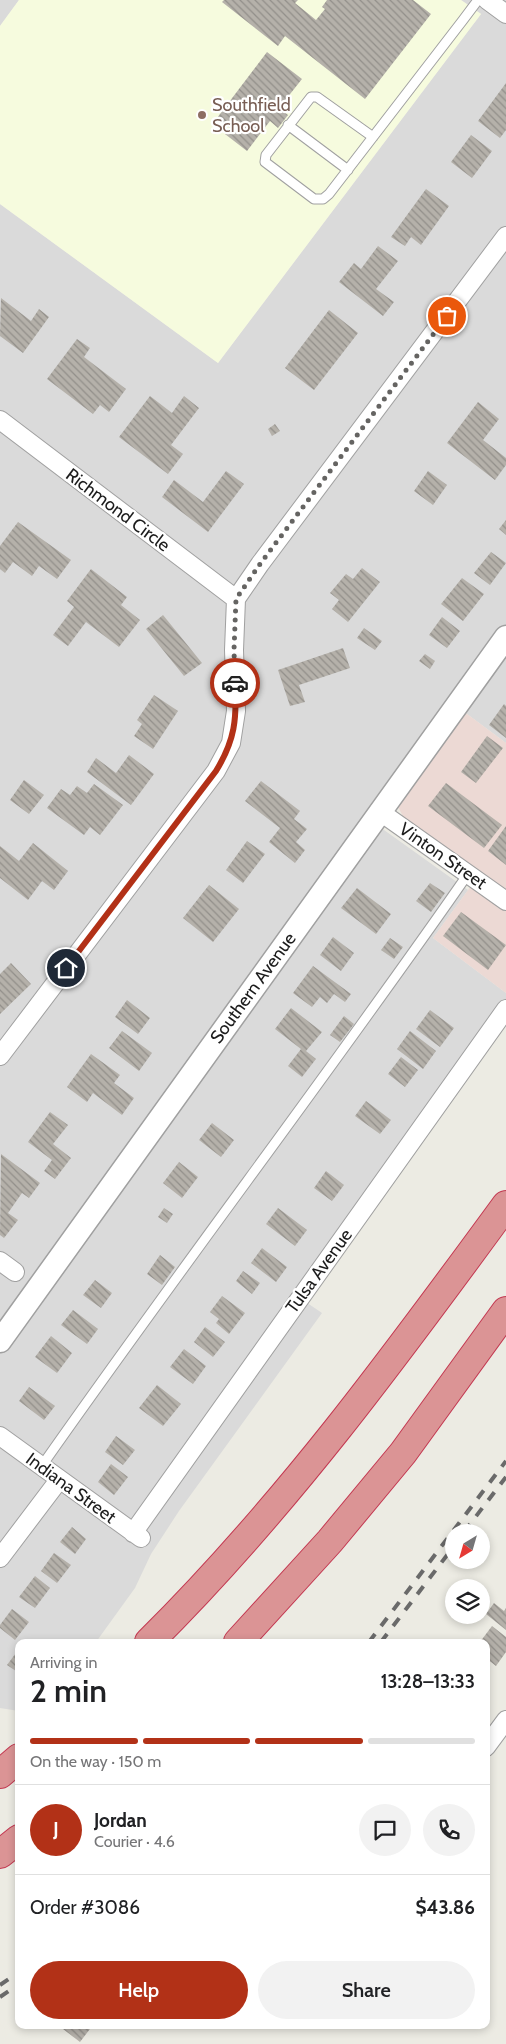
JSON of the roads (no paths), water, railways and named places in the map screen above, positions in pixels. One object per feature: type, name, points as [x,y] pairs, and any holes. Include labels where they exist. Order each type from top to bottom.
[{"type":"highway","points":[[152,1639],[224,1565],[316,1458],[393,1359],[506,1205]]},
{"type":"highway","points":[[241,1639],[330,1541],[403,1453],[506,1311]]},
{"type":"highway","points":[[0,1774],[15,1761]]},
{"type":"highway","points":[[0,1854],[15,1842]]},
{"type":"street","points":[[487,0],[506,14]]},
{"type":"street","points":[[0,1056],[216,771],[226,755],[234,731],[236,711],[234,650],[236,599],[260,564],[506,236]]},
{"type":"street","name":"Richmond Circle","points":[[0,420],[236,599]]},
{"type":"street","name":"Southern Avenue","points":[[0,1341],[379,811],[506,637]]},
{"type":"street","name":"Vinton Street","points":[[379,811],[506,901]]},
{"type":"street","name":"Tulsa Avenue","points":[[138,1536],[506,1010]]},
{"type":"street","points":[[0,1261],[15,1272]]},
{"type":"street","name":"Indiana Street","points":[[0,1436],[138,1536]]},
{"type":"street","points":[[0,1558],[59,1480]]},
{"type":"street","points":[[490,1742],[506,1720]]},
{"type":"lane","points":[[373,137],[317,97],[311,97],[266,155],[265,162],[270,168],[314,199],[320,200],[329,194],[348,170],[478,0]]},
{"type":"lane","points":[[288,125],[348,170]]},
{"type":"lane","points":[[41,1466],[468,874]]},
{"type":"railway","points":[[371,1639],[506,1461]]},
{"type":"railway","points":[[470,1524],[506,1477]]},
{"type":"railway","points":[[383,1639],[445,1558]]},
{"type":"railway","points":[[0,1985],[15,1975]]},
{"type":"railway","points":[[0,1997],[15,1987]]},
{"type":"place","name":"Southfield School","points":[[202,115]]}]
